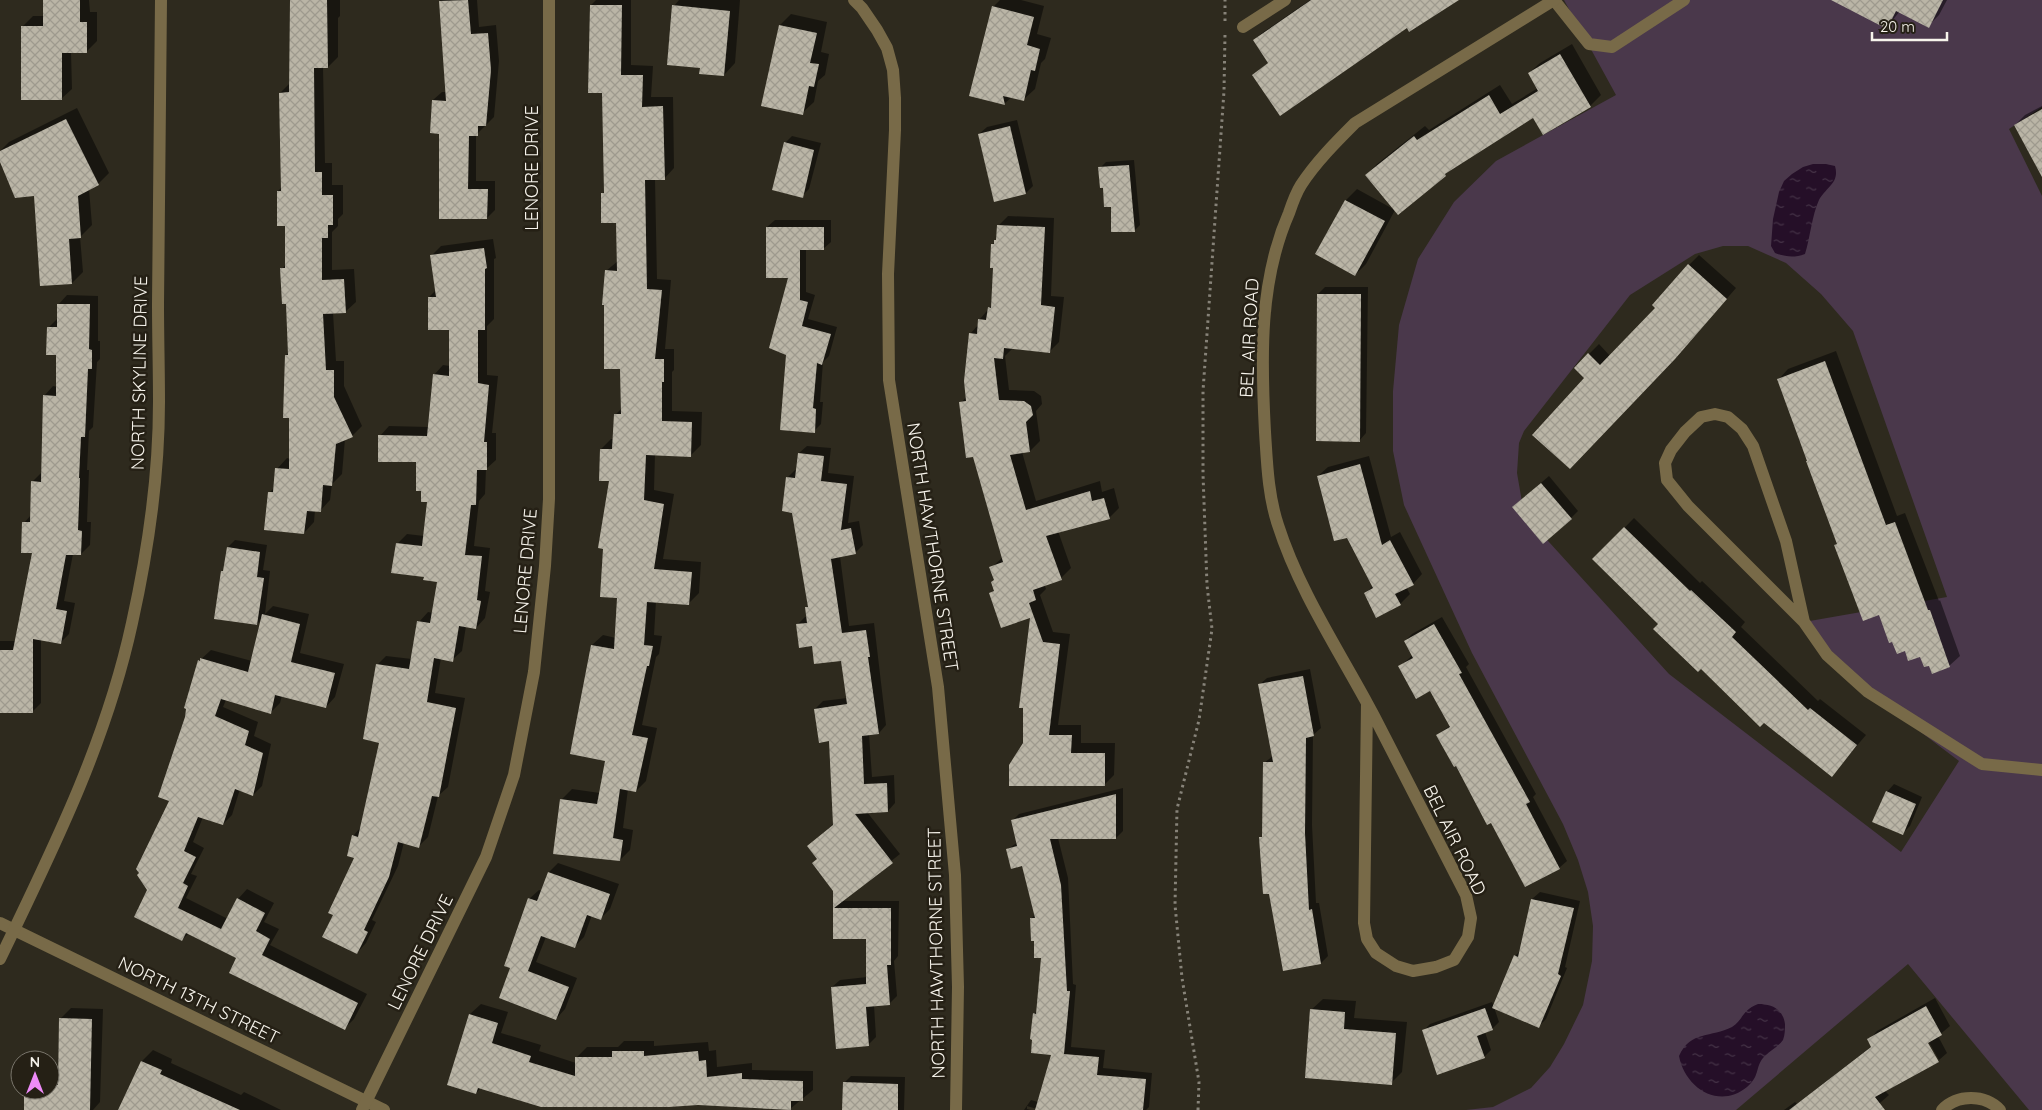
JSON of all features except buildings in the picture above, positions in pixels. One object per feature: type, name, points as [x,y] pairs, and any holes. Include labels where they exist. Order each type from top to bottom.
[{"type":"street","name":"NORTH SKYLINE DRIVE","points":[[0,959],[78,794],[97,744],[118,679],[142,576],[156,466],[159,403],[161,0]]},
{"type":"street","name":"LENORE DRIVE","points":[[364,1106],[486,857],[514,776],[534,672],[545,566],[549,499],[549,0]]},
{"type":"street","name":"NORTH HAWTHORNE STREET","points":[[854,0],[862,8],[886,48],[892,70],[895,98],[888,274],[889,380],[939,696],[955,875],[958,987],[956,1110]]},
{"type":"street","points":[[1243,27],[1285,0]]},
{"type":"street","points":[[1554,0],[1589,44],[1612,47],[1684,0]]},
{"type":"street","name":"BEL AIR ROAD","points":[[1367,703],[1364,923],[1367,939],[1376,953],[1396,966],[1413,970],[1436,967],[1454,960],[1468,937],[1471,918],[1466,895],[1367,703],[1310,600],[1289,556],[1277,524],[1271,497],[1263,402],[1265,298],[1278,237],[1300,186],[1329,149],[1355,123],[1554,0]]},
{"type":"street","points":[[1804,622],[1786,541],[1752,446],[1742,429],[1728,417],[1715,414],[1701,417],[1693,423],[1671,450],[1666,463],[1667,480],[1688,506],[1804,622],[1827,655],[1868,692],[1982,764],[2042,770]]},
{"type":"street","name":"NORTH 13TH STREET","points":[[0,923],[364,1106],[384,1110]]},
{"type":"street","points":[[1942,1110],[1957,1100],[1971,1097],[1984,1100],[2000,1110]]},
{"type":"path","points":[[1198,1110],[1199,1082],[1182,978],[1176,906],[1177,819],[1200,720],[1212,629],[1207,585],[1203,474],[1203,391],[1224,91],[1225,0]]},
{"type":"shaded area","points":[[1564,0],[2042,0],[2042,107],[2009,129],[2042,196],[2042,1110],[2029,1110],[1908,964],[1736,1110],[1466,1110],[1493,1107],[1531,1088],[1550,1067],[1564,1044],[1583,1005],[1592,961],[1593,926],[1588,892],[1578,860],[1563,824],[1472,653],[1404,505],[1393,451],[1393,391],[1399,325],[1418,259],[1454,202],[1496,161],[1616,95]],"holes":[[[1723,246],[1748,246],[1786,263],[1821,294],[1853,331],[1947,597],[1804,622],[1868,692],[1959,761],[1901,852],[1669,674],[1529,520],[1522,502],[1517,473],[1519,443],[1524,431],[1630,295],[1695,254]]]},
{"type":"water","points":[[1813,164],[1835,166],[1836,177],[1819,200],[1805,254],[1790,256],[1775,253],[1771,246],[1773,219],[1779,192],[1784,181],[1792,174],[1803,167]]},
{"type":"water","points":[[1758,1004],[1772,1006],[1779,1011],[1784,1019],[1785,1034],[1783,1040],[1763,1058],[1751,1083],[1736,1094],[1725,1096],[1715,1096],[1696,1086],[1688,1078],[1682,1067],[1679,1056],[1684,1048],[1696,1038],[1732,1027],[1749,1009]]}]
